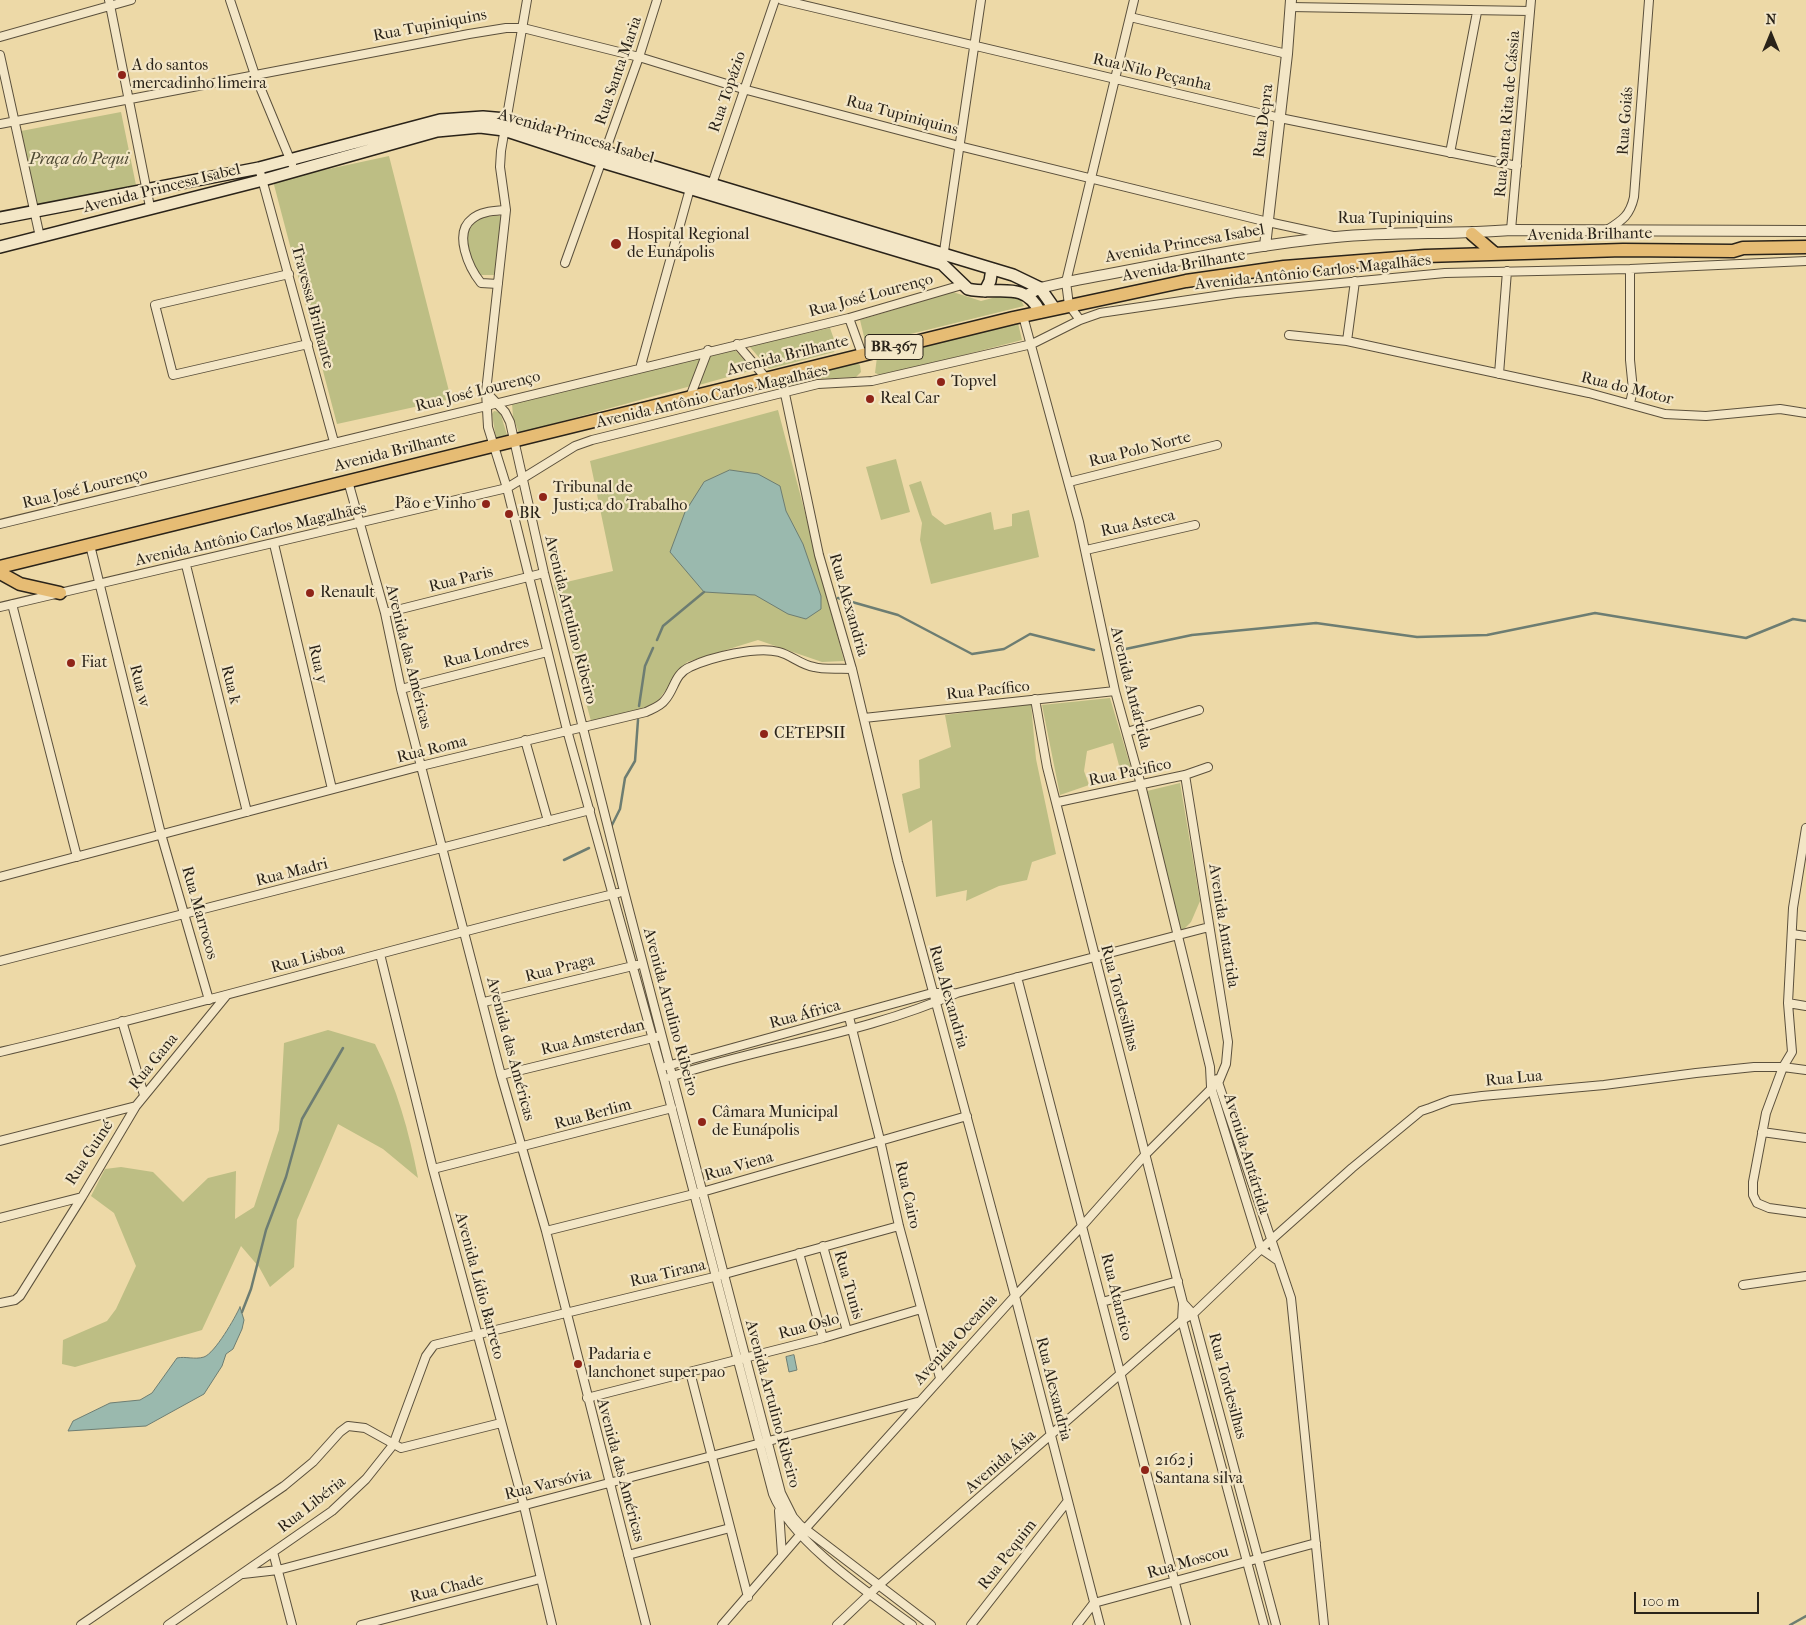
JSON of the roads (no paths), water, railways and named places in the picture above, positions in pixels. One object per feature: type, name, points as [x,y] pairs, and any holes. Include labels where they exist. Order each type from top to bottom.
[{"type":"main road","name":"Avenida Princesa Isabel","points":[[0,218],[259,168],[293,165],[438,130],[505,125],[891,244],[943,259],[969,262],[992,269]]},
{"type":"main road","name":"Avenida Princesa Isabel","points":[[0,247],[150,207],[263,180],[293,165]]},
{"type":"main road","points":[[212,177],[216,191]]},
{"type":"main road","points":[[1472,234],[1494,253]]},
{"type":"main road","name":"Avenida Brilhante","points":[[0,567],[1054,308],[1242,272],[1364,260],[1494,253],[1623,250],[1733,251],[1743,248],[1806,247]]},
{"type":"main road","name":"Avenida Princesa Isabel","points":[[943,259],[961,283]]},
{"type":"main road","points":[[969,262],[961,283],[971,290],[1019,292],[1036,303],[1040,312]]},
{"type":"main road","points":[[984,291],[990,281],[992,269],[1013,275],[1040,288],[1054,308]]},
{"type":"main road","points":[[0,573],[20,584],[60,593]]},
{"type":"street","points":[[0,37],[110,3],[131,0]]},
{"type":"street","points":[[230,0],[255,75],[293,165]]},
{"type":"street","name":"Avenida Artulino Ribeiro","points":[[528,0],[505,125],[500,167],[506,210],[485,404],[492,445],[507,488],[567,730],[672,1108],[736,1360],[762,1444],[778,1506],[800,1535],[870,1594],[912,1625]]},
{"type":"street","name":"Rua Santa Maria","points":[[565,263],[639,57],[657,0]]},
{"type":"street","name":"Rua Topázio","points":[[710,188],[775,0]]},
{"type":"street","name":"Rua Nilo Peçanha","points":[[782,0],[1280,118],[1517,166]]},
{"type":"street","points":[[943,259],[981,0]]},
{"type":"street","points":[[1080,320],[1069,305],[1066,282],[1134,0]]},
{"type":"street","points":[[1382,0],[1382,9]]},
{"type":"street","name":"Rua Santa Rita de Cássia","points":[[1511,230],[1531,0]]},
{"type":"street","name":"Rua Goiás","points":[[1605,230],[1625,220],[1631,211],[1634,196],[1649,0]]},
{"type":"street","points":[[110,3],[150,207]]},
{"type":"street","points":[[1291,3],[1382,9],[1530,12]]},
{"type":"street","name":"Rua Depra","points":[[1265,246],[1291,3]]},
{"type":"street","points":[[1450,153],[1477,12]]},
{"type":"street","points":[[1130,17],[1287,54]]},
{"type":"street","name":"Rua Tupiniquins","points":[[0,124],[469,34],[506,28],[523,28],[639,57],[743,89],[959,146],[1268,222],[1337,236],[1472,234],[1511,230],[1806,231]]},
{"type":"street","points":[[0,55],[40,237]]},
{"type":"street","name":"Travessa Brilhante","points":[[259,168],[334,442]]},
{"type":"street","points":[[645,366],[642,365],[691,183]]},
{"type":"street","points":[[498,284],[481,283],[471,271],[463,241],[465,228],[474,217],[487,212],[506,210]]},
{"type":"street","name":"Avenida Princesa Isabel","points":[[1027,296],[1040,288],[1066,282],[1265,246],[1337,236]]},
{"type":"street","points":[[1743,248],[1762,262],[1771,262]]},
{"type":"street","name":"Avenida Antônio Carlos Magalhães","points":[[0,607],[507,488],[581,443],[818,384],[888,378],[1032,344],[1080,320],[1100,313],[1264,290],[1445,273],[1630,269],[1806,261]]},
{"type":"street","points":[[1630,269],[1630,360],[1633,390],[1630,404]]},
{"type":"street","points":[[1499,374],[1507,271]]},
{"type":"street","points":[[289,274],[155,305],[173,375],[308,344]]},
{"type":"street","points":[[1347,341],[1355,281]]},
{"type":"street","name":"Rua José Lourenço","points":[[0,524],[485,404],[849,318],[961,283]]},
{"type":"street","name":"Avenida Antártida","points":[[1023,316],[1086,550],[1115,691],[1141,785],[1210,1067],[1211,1087],[1261,1248]]},
{"type":"street","points":[[849,318],[862,354]]},
{"type":"street","name":"Rua do Motor","points":[[1289,335],[1347,341],[1630,404],[1665,414],[1690,416],[1742,414],[1780,408],[1806,413]]},
{"type":"street","points":[[737,344],[766,378]]},
{"type":"street","points":[[690,397],[708,350]]},
{"type":"street","name":"Rua Alexandria","points":[[782,375],[819,555],[852,669],[898,862],[1015,1296],[1100,1625]]},
{"type":"street","name":"Avenida Artulino Ribeiro","points":[[486,392],[496,402],[510,422],[521,478],[582,727],[745,1357],[762,1444],[785,1503],[793,1517],[931,1625]]},
{"type":"street","name":"Rua Polo Norte","points":[[1069,482],[1217,445]]},
{"type":"street","name":"Avenida das Américas","points":[[348,480],[385,613],[401,689],[444,848],[501,1074],[546,1231],[565,1312],[646,1625]]},
{"type":"street","name":"Rua Asteca","points":[[1086,550],[1195,525]]},
{"type":"street","name":"Rua y","points":[[274,544],[332,790]]},
{"type":"street","name":"Rua w","points":[[90,545],[161,834]]},
{"type":"street","name":"Rua k","points":[[186,564],[247,812]]},
{"type":"street","name":"Rua Paris","points":[[385,613],[544,574]]},
{"type":"street","points":[[12,604],[77,857]]},
{"type":"street","name":"Rua Roma","points":[[0,877],[421,766],[651,709],[665,701],[676,679],[690,667],[751,651],[769,650],[781,652],[816,668],[852,669]]},
{"type":"street","name":"Rua Londres","points":[[401,689],[547,652]]},
{"type":"street","name":"Rua Pacífico","points":[[864,718],[1115,691]]},
{"type":"street","name":"Rua Tordesilhas","points":[[1036,699],[1047,767],[1058,802],[1094,957],[1178,1281],[1183,1303],[1182,1320],[1264,1625]]},
{"type":"street","points":[[1127,732],[1199,710]]},
{"type":"street","points":[[526,740],[548,821]]},
{"type":"street","name":"Rua Pacifico","points":[[1058,802],[1185,776],[1208,767]]},
{"type":"street","name":"Avenida Antartida","points":[[1185,776],[1228,1042],[1226,1064],[1219,1080]]},
{"type":"street","name":"Rua Madri","points":[[0,961],[590,810]]},
{"type":"street","points":[[1806,828],[1792,934],[1788,1003],[1792,1052],[1783,1067],[1766,1113],[1752,1189],[1757,1203],[1769,1208],[1806,1213]]},
{"type":"street","name":"Rua Marrocos","points":[[161,834],[209,1000]]},
{"type":"street","name":"Rua Lisboa","points":[[0,1052],[226,996],[465,931],[624,891]]},
{"type":"street","name":"Rua África","points":[[664,1079],[852,1029],[935,1003],[957,993],[1209,928]]},
{"type":"street","points":[[1792,934],[1806,936]]},
{"type":"street","name":"Avenida Lídio Barreto","points":[[380,954],[433,1169],[524,1506],[552,1625]]},
{"type":"street","name":"Rua Praga","points":[[484,1002],[643,963]]},
{"type":"street","name":"Rua Atantico","points":[[1017,977],[1186,1625]]},
{"type":"street","name":"Rua África","points":[[661,1068],[932,993],[957,993]]},
{"type":"street","name":"Rua Gana","points":[[0,1142],[136,1106],[226,996]]},
{"type":"street","points":[[1788,1003],[1806,1006]]},
{"type":"street","name":"Rua Cairo","points":[[849,1017],[880,1140],[899,1226],[940,1378]]},
{"type":"street","points":[[122,1021],[144,1095]]},
{"type":"street","name":"Rua Amsterdan","points":[[501,1074],[662,1035]]},
{"type":"street","name":"Avenida Antártida","points":[[1210,1067],[1219,1080],[1291,1298],[1324,1625]]},
{"type":"street","name":"Rua Lua","points":[[1272,1240],[1352,1168],[1421,1111],[1451,1100],[1705,1072],[1783,1067],[1806,1070]]},
{"type":"street","name":"Avenida Oceania","points":[[722,1625],[940,1378],[1083,1225],[1146,1154],[1219,1080]]},
{"type":"street","name":"Rua Guiné","points":[[0,1218],[82,1197],[136,1106]]},
{"type":"street","name":"Rua Berlim","points":[[433,1169],[523,1148],[672,1108]]},
{"type":"street","name":"Rua Viena","points":[[546,1231],[702,1192],[967,1116]]},
{"type":"street","points":[[1762,1132],[1806,1138]]},
{"type":"street","points":[[0,1303],[12,1301],[20,1296],[82,1197]]},
{"type":"street","name":"Rua Tirana","points":[[441,1343],[714,1278],[899,1226]]},
{"type":"street","name":"Avenida Ásia","points":[[838,1625],[879,1585],[1051,1437],[1182,1320],[1193,1314],[1261,1248],[1272,1240]]},
{"type":"street","name":"Rua Tunis","points":[[823,1246],[847,1331]]},
{"type":"street","points":[[1261,1248],[1277,1260]]},
{"type":"street","points":[[799,1253],[823,1338]]},
{"type":"street","points":[[1743,1285],[1806,1276]]},
{"type":"street","points":[[1102,1302],[1178,1281]]},
{"type":"street","name":"Rua Tordesilhas","points":[[1183,1303],[1193,1314],[1276,1625]]},
{"type":"street","name":"Rua Oslo","points":[[587,1398],[823,1338],[921,1309]]},
{"type":"street","name":"Rua Libéria","points":[[168,1625],[342,1503],[366,1479],[392,1445],[426,1356],[434,1345],[441,1343]]},
{"type":"street","points":[[690,1372],[748,1597]]},
{"type":"street","name":"Rua Varsóvia","points":[[241,1575],[278,1570],[919,1402]]},
{"type":"street","points":[[80,1625],[284,1486],[313,1462],[344,1428],[354,1425],[365,1428],[392,1445],[401,1448],[501,1423]]},
{"type":"street","name":"Rua Pequim","points":[[971,1625],[1067,1502]]},
{"type":"street","points":[[778,1506],[782,1555]]},
{"type":"street","points":[[628,1555],[730,1528]]},
{"type":"street","name":"Rua Moscou","points":[[1094,1603],[1316,1543]]},
{"type":"street","points":[[273,1552],[292,1625]]},
{"type":"street","name":"Rua Chade","points":[[361,1625],[540,1579]]},
{"type":"street","points":[[1077,1625],[1094,1603]]},
{"type":"water","points":[[730,470],[758,474],[780,486],[786,511],[803,544],[821,596],[821,609],[806,619],[788,614],[755,595],[704,592],[670,552],[685,512],[704,482]]},
{"type":"water","points":[[240,1307],[244,1320],[242,1329],[233,1349],[226,1354],[222,1366],[204,1394],[146,1426],[68,1431],[73,1421],[110,1403],[140,1400],[152,1393],[177,1358],[204,1357],[214,1349]]},
{"type":"water","points":[[794,1355],[797,1370],[789,1372],[786,1357]]},
{"type":"waterway","points":[[657,640],[663,626],[704,592]]},
{"type":"waterway","points":[[838,598],[898,615],[972,654],[1004,649],[1030,634],[1094,650]]},
{"type":"waterway","points":[[1116,651],[1192,635],[1316,623],[1417,637],[1487,635],[1595,613],[1746,638],[1793,619],[1806,621]]},
{"type":"waterway","points":[[639,706],[645,666],[653,648]]},
{"type":"waterway","points":[[611,827],[620,809],[625,778],[635,761],[638,720]]},
{"type":"waterway","points":[[564,860],[589,848]]},
{"type":"waterway","points":[[242,1312],[251,1289],[266,1230],[286,1177],[302,1119],[343,1048]]},
{"type":"waterway","points":[[1790,1625],[1806,1616]]},
{"type":"place","name":"A do santos mercadinho limeira","points":[[122,75]]},
{"type":"place","name":"Hospital Regional de Eunápolis","points":[[616,244]]},
{"type":"place","name":"Topvel","points":[[941,382]]},
{"type":"place","name":"Real Car","points":[[870,399]]},
{"type":"place","name":"Tribunal de Justi;ca do Trabalho","points":[[543,497]]},
{"type":"place","name":"Pão e Vinho","points":[[486,504]]},
{"type":"place","name":"BR","points":[[509,514]]},
{"type":"place","name":"Renault","points":[[310,593]]},
{"type":"place","name":"Fiat","points":[[71,663]]},
{"type":"place","name":"CETEPSII","points":[[764,734]]},
{"type":"place","name":"Câmara Municipal de Eunápolis","points":[[702,1122]]},
{"type":"place","name":"Padaria e lanchonet super pao","points":[[578,1364]]},
{"type":"place","name":"2162 j Santana silva","points":[[1145,1470]]},
{"type":"park label","name":"Praça do Pequi","points":[[79,160]]}]
